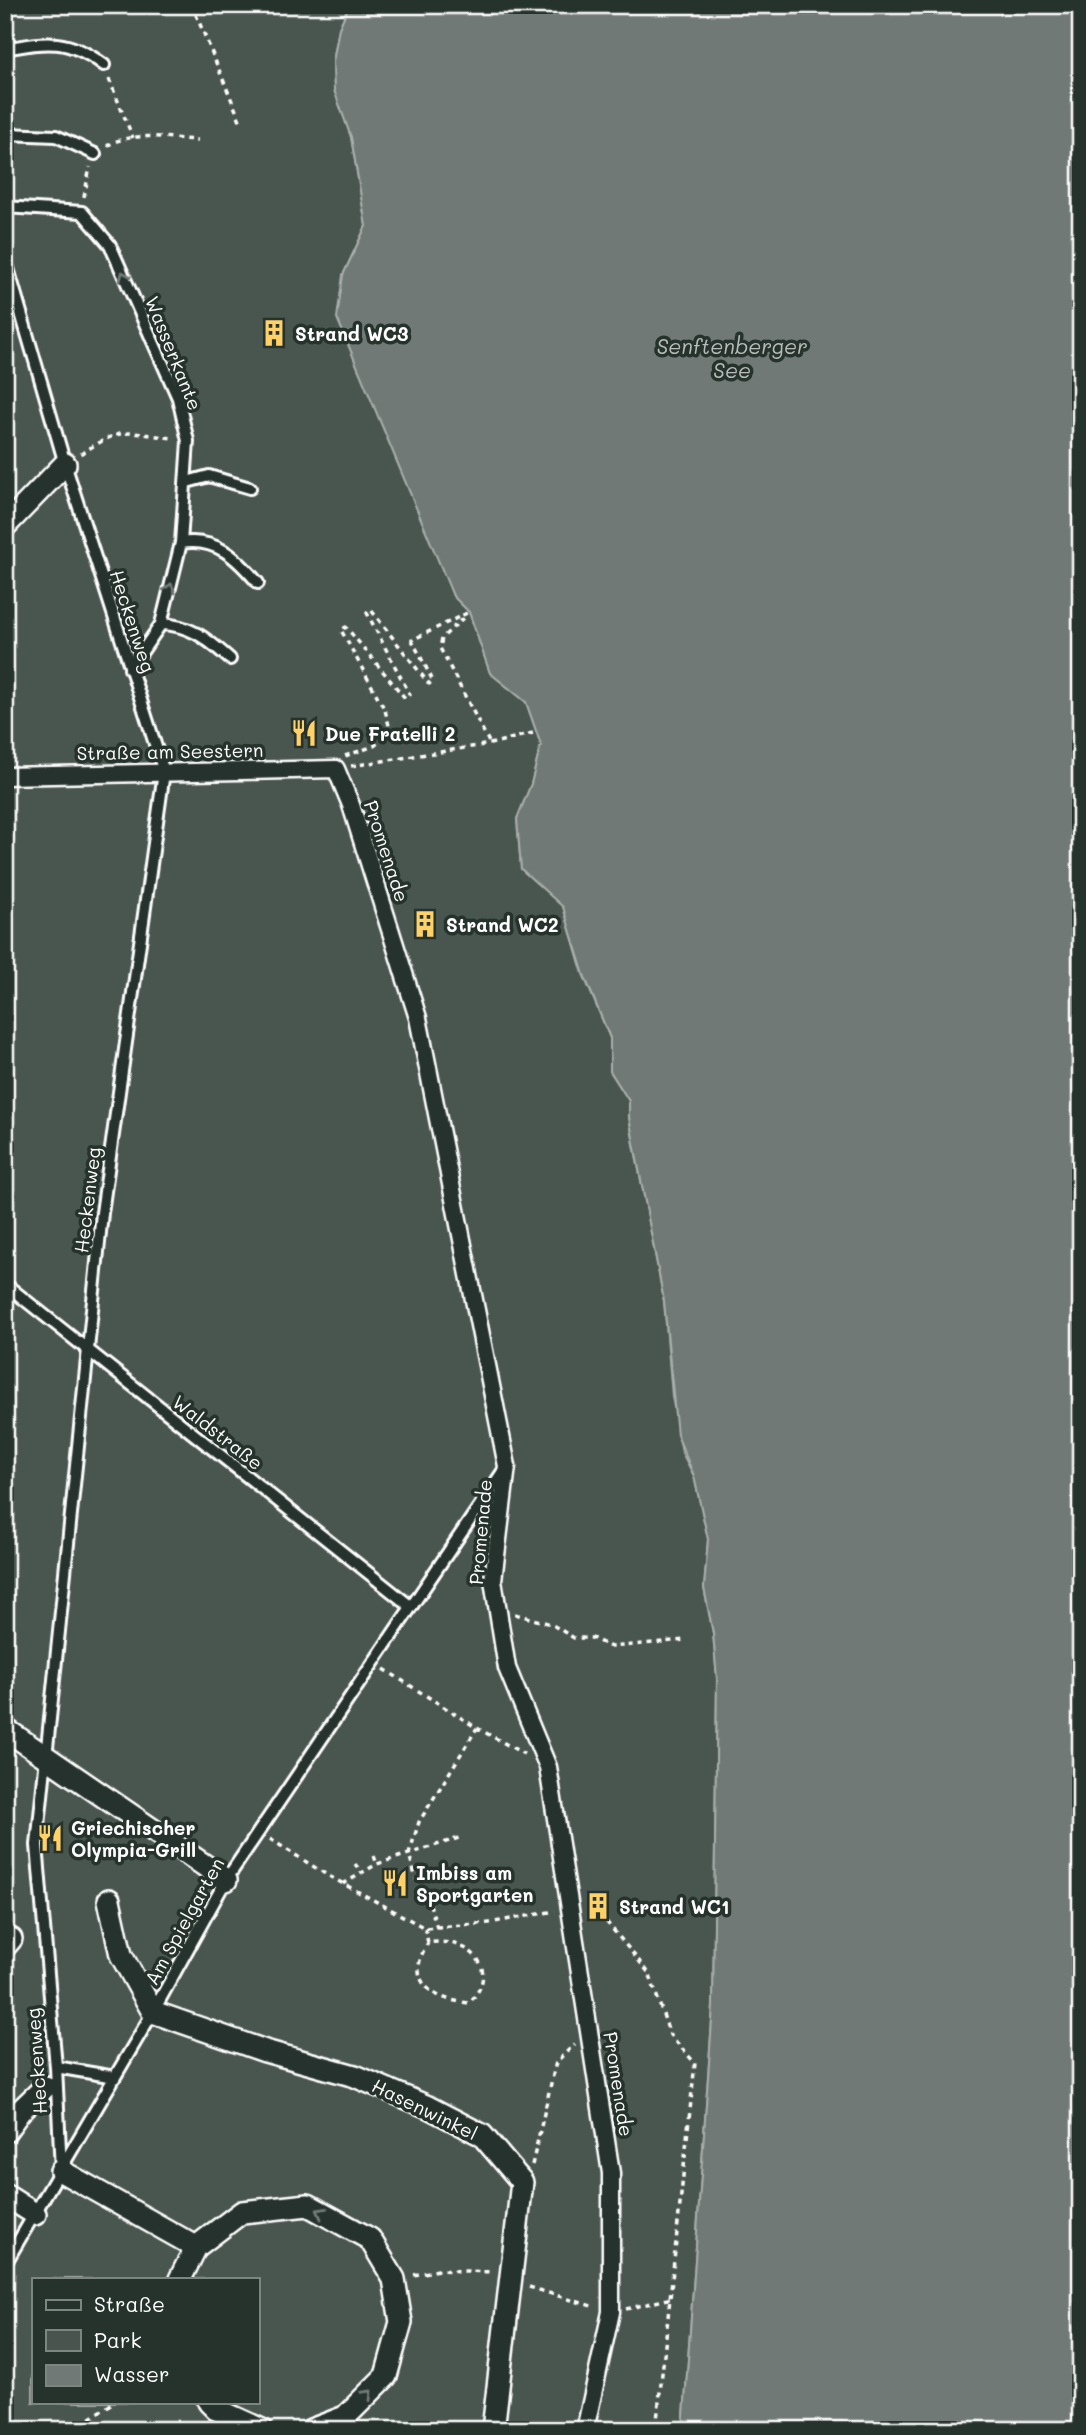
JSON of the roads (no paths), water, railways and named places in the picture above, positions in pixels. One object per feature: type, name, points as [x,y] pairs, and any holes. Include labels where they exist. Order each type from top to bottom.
[{"type":"street","points":[[5,526],[65,464]]},
{"type":"street","name":"Straße am Seestern","points":[[5,776],[164,772],[341,762]]},
{"type":"street","name":"Promenade","points":[[341,762],[351,805],[418,1018],[507,1466],[493,1580],[507,1668],[548,1767],[611,2172],[611,2312],[585,2430]]},
{"type":"street","points":[[5,1729],[44,1752],[226,1880]]},
{"type":"street","points":[[109,1900],[121,1955],[153,2012]]},
{"type":"street","name":"Hasenwinkel","points":[[153,2012],[265,2051],[355,2076],[428,2107],[482,2135],[523,2182],[493,2430]]},
{"type":"street","points":[[5,2132],[20,2111],[45,2088]]},
{"type":"street","points":[[61,2171],[196,2247]]},
{"type":"street","points":[[5,2195],[34,2214]]},
{"type":"street","points":[[180,2278],[196,2247],[242,2212],[308,2205],[370,2239],[394,2279],[401,2322],[386,2375],[345,2417],[311,2430]]},
{"type":"street","points":[[211,2404],[216,2409],[262,2430]]},
{"type":"lane","points":[[5,49],[48,41],[82,49],[104,65]]},
{"type":"lane","points":[[5,134],[56,136],[95,155]]},
{"type":"lane","name":"Wasserkante","points":[[5,207],[82,212],[110,246],[178,398],[188,441],[181,543],[161,624],[130,669]]},
{"type":"lane","name":"Heckenweg","points":[[5,258],[65,464],[164,772],[102,1213],[44,1752],[37,1845],[56,2067],[61,2171]]},
{"type":"lane","points":[[187,482],[209,476],[250,488]]},
{"type":"lane","points":[[181,543],[201,540],[238,559],[258,583]]},
{"type":"lane","points":[[161,624],[176,625],[198,632],[230,659]]},
{"type":"lane","name":"Waldstraße","points":[[5,1284],[410,1606]]},
{"type":"lane","name":"Am Spielgarten","points":[[5,2264],[153,2012],[226,1880],[507,1466]]},
{"type":"lane","points":[[56,2067],[115,2077]]},
{"type":"lane","points":[[5,2426],[12,2430]]},
{"type":"water","name":"Senftenberger See","points":[[349,5],[1081,5],[1081,2430],[683,2430],[713,2006],[717,1679],[713,1633],[704,1588],[708,1539],[694,1476],[677,1435],[664,1301],[629,1117],[629,1101],[610,1071],[610,1038],[584,975],[563,907],[521,869],[517,819],[531,784],[541,745],[526,702],[490,673],[469,612],[453,596],[337,318],[343,275],[366,226],[351,137],[334,90],[333,62],[339,28]]},
{"type":"place","name":"Strand WC3","points":[[274,333]]},
{"type":"place","name":"Due Fratelli 2","points":[[304,733]]},
{"type":"place","name":"Strand WC2","points":[[425,924]]},
{"type":"place","name":"Griechischer Olympia-Grill","points":[[50,1838]]},
{"type":"place","name":"Imbiss am Sportgarten","points":[[395,1883]]},
{"type":"place","name":"Strand WC1","points":[[598,1906]]}]
